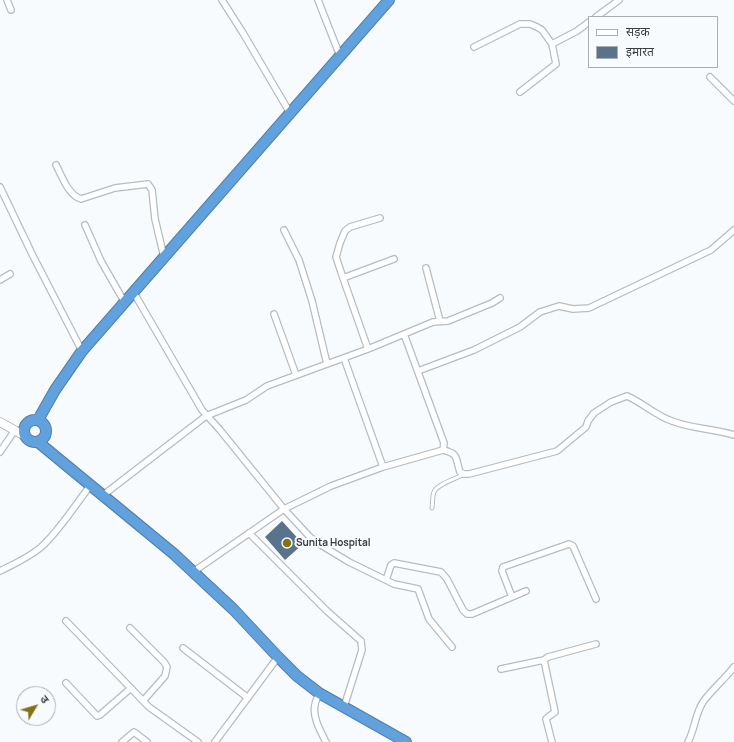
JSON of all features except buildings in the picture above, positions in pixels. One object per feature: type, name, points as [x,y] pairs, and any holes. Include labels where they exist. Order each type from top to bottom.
[{"type":"highway","points":[[38,420],[55,390],[82,351],[389,0]]},
{"type":"highway","points":[[33,420],[42,422],[47,431],[46,436],[38,442],[28,440],[25,436],[25,426],[28,422],[33,420]]},
{"type":"highway","points":[[38,442],[194,572],[234,610],[297,676],[320,693],[406,742]]},
{"type":"main road","points":[[0,422],[25,436]]},
{"type":"street","points":[[7,0],[11,10]]},
{"type":"street","points":[[222,0],[290,113]]},
{"type":"street","points":[[318,0],[340,56]]},
{"type":"street","points":[[597,16],[619,0]]},
{"type":"street","points":[[552,44],[577,31],[588,23]]},
{"type":"street","points":[[474,47],[507,32],[520,24],[530,24],[542,30],[552,44],[556,64],[520,92]]},
{"type":"street","points":[[710,77],[734,101]]},
{"type":"street","points":[[56,165],[71,191],[76,197],[81,199],[116,188],[148,184],[152,190],[155,220],[164,258]]},
{"type":"street","points":[[0,187],[32,254],[82,351]]},
{"type":"street","points":[[368,349],[336,257],[345,231],[350,227],[380,218]]},
{"type":"street","points":[[85,225],[101,261],[125,303]]},
{"type":"street","points":[[284,230],[299,260],[312,301],[326,364]]},
{"type":"street","points":[[418,372],[474,350],[520,327],[540,312],[559,306],[573,310],[589,308],[710,250],[734,230]]},
{"type":"street","points":[[343,278],[394,259]]},
{"type":"street","points":[[426,268],[440,321]]},
{"type":"street","points":[[0,280],[10,274]]},
{"type":"street","points":[[134,293],[206,416],[220,430],[284,509],[316,542],[349,562],[394,584],[418,589],[429,619],[452,647]]},
{"type":"street","points":[[102,496],[206,416],[246,400],[263,388],[368,349],[433,322],[448,321],[492,303],[500,298]]},
{"type":"street","points":[[274,314],[296,375]]},
{"type":"street","points":[[404,334],[444,443],[443,450]]},
{"type":"street","points":[[344,358],[383,467]]},
{"type":"street","points":[[194,572],[284,509],[331,486],[383,467],[443,450],[453,452],[460,472],[464,474],[469,474],[557,451],[586,427],[588,421],[594,413],[611,402],[627,396],[667,419],[681,424],[723,431],[734,435]]},
{"type":"street","points":[[0,452],[15,430]]},
{"type":"street","points":[[0,571],[22,560],[42,547],[90,486]]},
{"type":"street","points":[[249,533],[327,611],[361,641],[362,650],[344,707]]},
{"type":"street","points":[[512,597],[502,570],[503,567],[569,544],[573,546],[596,599]]},
{"type":"street","points":[[386,580],[391,565],[394,563],[441,572],[447,579],[462,610],[467,614],[472,614],[526,591]]},
{"type":"street","points":[[66,621],[149,707],[198,742]]},
{"type":"street","points":[[130,628],[164,662],[167,668],[165,676],[143,701]]},
{"type":"street","points":[[501,669],[544,660],[548,657],[596,644]]},
{"type":"street","points":[[183,648],[248,698]]},
{"type":"street","points":[[216,742],[278,657]]},
{"type":"street","points":[[544,660],[555,712],[546,719],[552,742]]},
{"type":"street","points":[[688,742],[703,702],[734,667]]},
{"type":"street","points":[[66,683],[97,716],[130,688]]},
{"type":"street","points":[[320,693],[314,706],[316,719],[326,742]]},
{"type":"street","points":[[122,742],[134,732],[147,742]]},
{"type":"lane","points":[[432,508],[435,489],[457,479],[464,474]]},
{"type":"place","name":"Sunita Hospital","points":[[287,543]]}]
